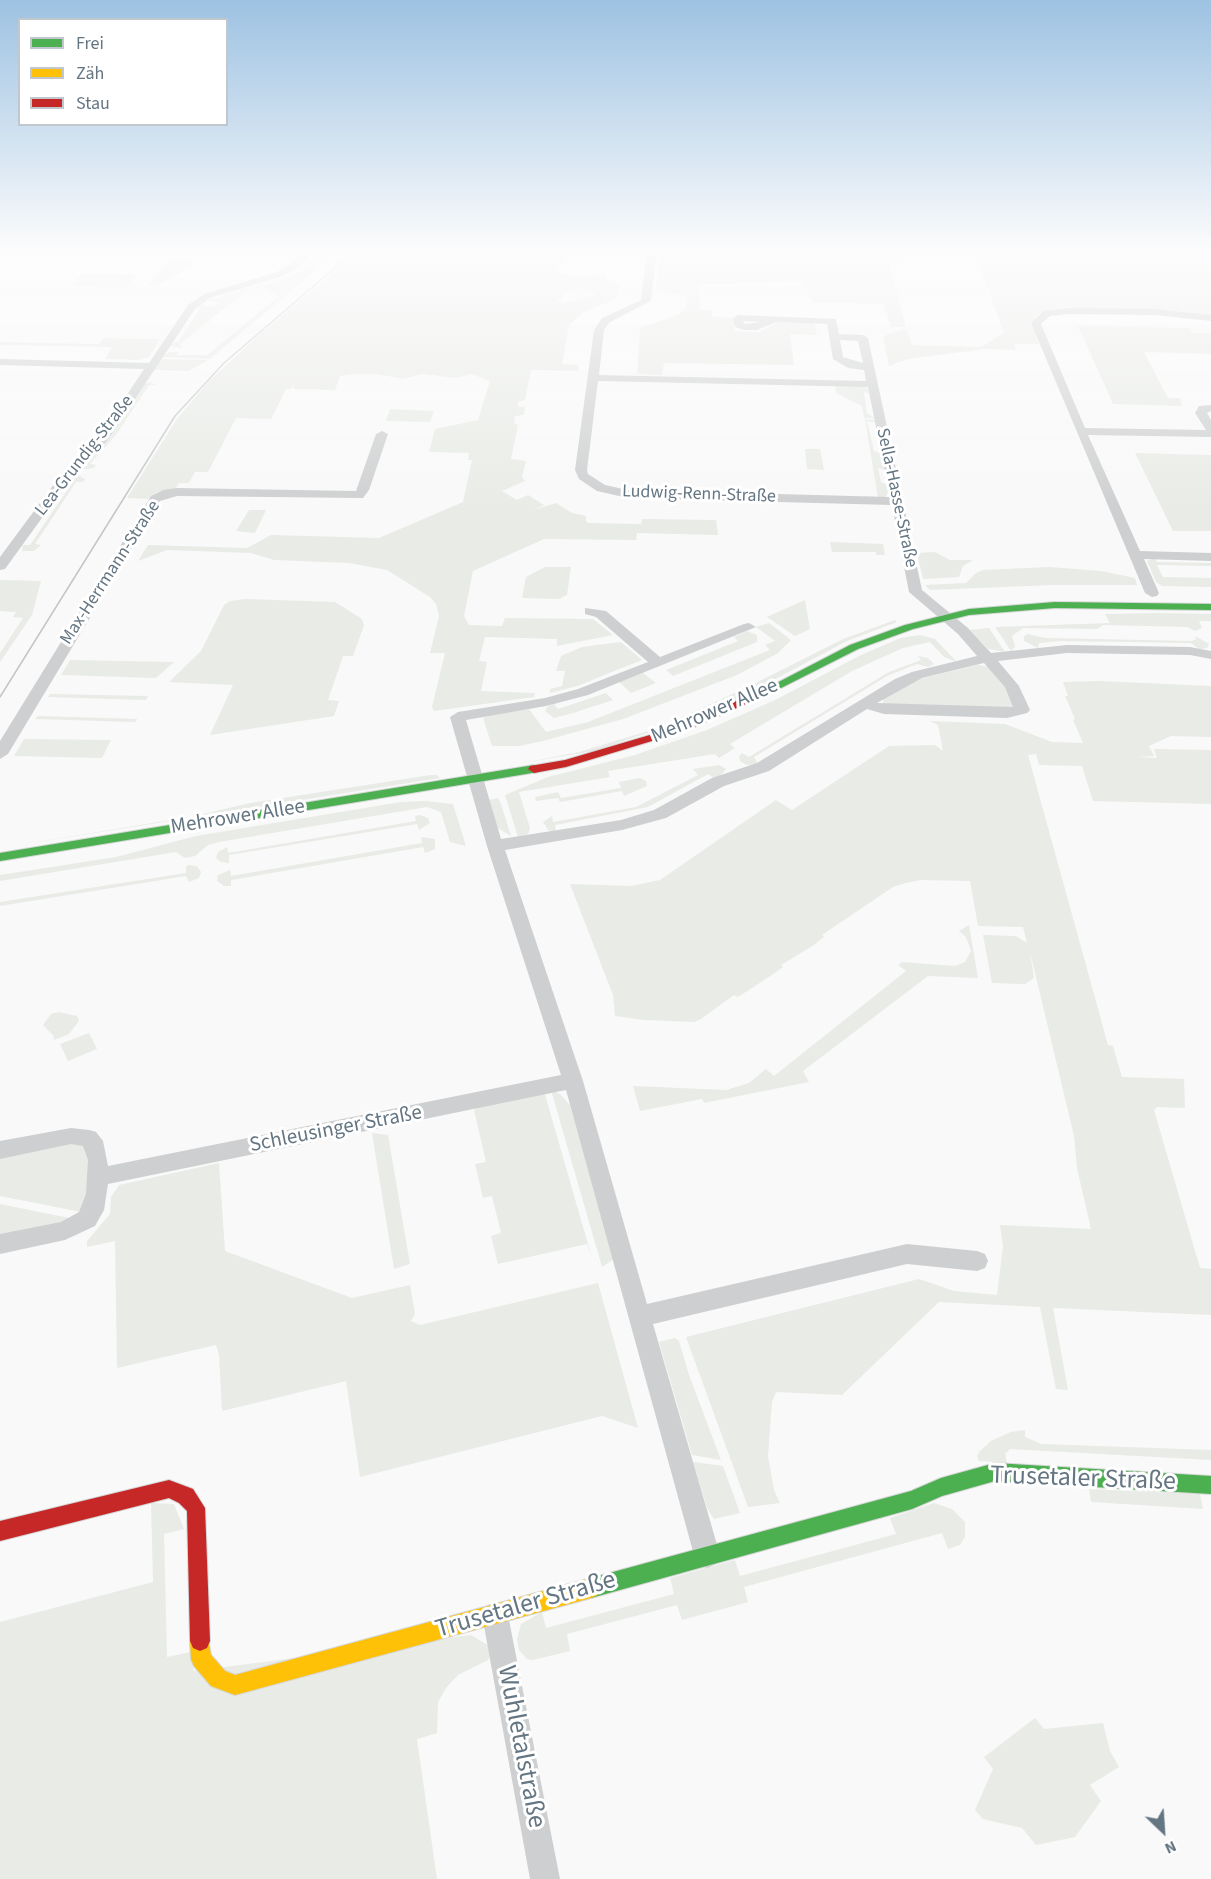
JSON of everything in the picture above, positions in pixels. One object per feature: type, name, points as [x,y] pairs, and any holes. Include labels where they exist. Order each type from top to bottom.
[{"type":"main road","points":[[910,611],[1013,594],[1211,594]]},
{"type":"main road","name":"Mehrower Allee","points":[[0,857],[476,769],[566,763],[681,729],[746,702],[854,647],[902,629],[945,617],[983,610],[1055,605],[1211,607]]},
{"type":"main road","name":"Trusetaler Straße","points":[[0,1531],[169,1489],[186,1496],[196,1508],[201,1659],[218,1678],[235,1685],[912,1500],[941,1487],[995,1472],[1211,1485]]},
{"type":"street","name":"Lea-Grundig-Straße","points":[[0,566],[69,472],[103,439],[172,336]]},
{"type":"street","name":"Ludwig-Renn-Straße","points":[[599,336],[581,470],[583,476],[601,488],[639,494],[897,501]]},
{"type":"street","points":[[1040,336],[1152,593]]},
{"type":"street","points":[[834,337],[838,359],[852,366],[869,367]]},
{"type":"street","name":"Sella-Hasse-Straße","points":[[834,337],[863,338],[916,592],[932,606]]},
{"type":"street","points":[[0,362],[150,366]]},
{"type":"street","points":[[593,378],[873,384]]},
{"type":"street","points":[[1082,431],[1211,432],[1201,413],[1203,408],[1211,408]]},
{"type":"street","name":"Max-Herrmann-Straße","points":[[0,754],[155,499],[167,493],[177,492],[359,495],[363,490],[382,434]]},
{"type":"street","points":[[1136,555],[1211,557]]},
{"type":"street","points":[[866,704],[884,709],[1018,713],[1022,710],[1012,686],[963,632],[932,606]]},
{"type":"street","points":[[590,611],[601,614],[658,663]]},
{"type":"street","points":[[707,1555],[573,1081],[495,846],[476,769],[458,717],[546,702],[583,692],[748,627]]},
{"type":"street","points":[[495,846],[622,825],[654,816],[718,782],[763,767],[917,675],[987,658],[1067,649],[1190,651],[1211,655]]},
{"type":"street","name":"Schleusinger Straße","points":[[98,1177],[573,1081]]},
{"type":"street","points":[[0,1150],[71,1136],[89,1138],[96,1147],[98,1177],[93,1210],[87,1219],[65,1231],[0,1244]]},
{"type":"street","points":[[641,1316],[907,1254],[977,1261]]},
{"type":"street","name":"Wuhletalstraße","points":[[495,1615],[545,1879]]},
{"type":"shaded area","points":[[182,336],[191,336],[179,345],[183,346],[181,348],[169,346],[171,343],[178,342]]},
{"type":"shaded area","points":[[231,336],[238,336],[210,359],[162,357],[170,352],[178,352],[176,355],[207,355]]},
{"type":"shaded area","points":[[258,336],[567,336],[562,364],[578,365],[578,371],[531,370],[525,400],[518,402],[518,407],[525,407],[524,415],[515,416],[514,423],[518,425],[511,459],[526,461],[522,477],[525,481],[502,491],[517,500],[528,495],[544,505],[534,510],[556,503],[572,513],[586,516],[588,523],[641,524],[642,519],[716,520],[718,535],[637,533],[636,540],[544,539],[473,571],[464,616],[469,625],[502,626],[505,618],[593,619],[613,635],[557,646],[557,639],[485,637],[479,661],[487,662],[481,691],[535,693],[534,697],[434,711],[432,707],[445,653],[430,653],[439,616],[436,604],[430,597],[387,570],[349,563],[274,560],[251,553],[167,550],[138,561],[148,545],[247,548],[271,535],[379,538],[463,502],[472,460],[468,460],[469,453],[429,452],[435,429],[478,420],[490,381],[471,374],[457,378],[422,374],[403,379],[377,374],[356,374],[340,376],[335,390],[293,389],[294,382],[291,389],[286,389],[271,419],[236,418],[208,472],[195,472],[189,483],[179,483],[175,489],[157,492],[148,499],[127,498],[177,419],[208,382]]},
{"type":"shaded area","points":[[639,336],[790,336],[794,365],[664,363],[662,375],[637,374]]},
{"type":"shaded area","points":[[883,336],[909,336],[912,345],[981,347],[1000,336],[1036,336],[1039,344],[1014,344],[1016,350],[985,349],[908,359],[889,366]]},
{"type":"shaded area","points":[[1082,336],[1211,336],[1211,354],[1144,352],[1168,398],[1180,398],[1182,406],[1113,404]]},
{"type":"shaded area","points":[[103,338],[160,339],[149,357],[138,360],[105,359],[112,347],[0,345],[0,342],[99,344]]},
{"type":"shaded area","points":[[161,359],[207,361],[188,371],[154,370]]},
{"type":"shaded area","points":[[150,382],[156,385],[149,385],[116,435],[90,464],[96,465],[94,468],[80,470],[144,384]]},
{"type":"shaded area","points":[[835,385],[863,386],[869,389],[870,394],[864,392],[867,413],[875,418],[864,418],[862,406],[836,393]]},
{"type":"shaded area","points":[[390,409],[434,411],[430,422],[386,421]]},
{"type":"shaded area","points":[[865,419],[875,420],[876,423],[867,421],[874,451],[882,454],[885,470],[878,468],[881,482],[888,485],[890,490],[885,497],[878,498]]},
{"type":"shaded area","points":[[805,449],[820,449],[824,470],[807,469]]},
{"type":"shaded area","points":[[1135,453],[1211,455],[1211,531],[1173,531]]},
{"type":"shaded area","points":[[78,475],[85,479],[83,482],[76,482],[35,544],[41,545],[34,551],[22,551],[23,545],[30,545],[73,482],[67,481]]},
{"type":"shaded area","points":[[249,510],[266,510],[255,533],[236,531]]},
{"type":"shaded area","points":[[830,542],[883,544],[885,555],[876,555],[876,552],[832,552]]},
{"type":"shaded area","points":[[935,552],[950,560],[973,560],[963,566],[959,577],[923,579],[917,553]]},
{"type":"shaded area","points":[[1155,558],[1157,562],[1211,563],[1211,566],[1157,565],[1163,577],[1211,578],[1211,587],[1162,586],[1156,582],[1147,561]]},
{"type":"shaded area","points":[[545,567],[571,567],[567,595],[559,599],[522,598],[526,577]]},
{"type":"shaded area","points":[[1049,567],[1101,571],[1135,578],[1137,585],[1052,585],[930,590],[925,585],[966,583],[976,573],[983,570]]},
{"type":"shaded area","points":[[0,580],[41,581],[32,615],[0,662],[0,653],[23,618],[13,617],[16,612],[0,611]]},
{"type":"shaded area","points":[[245,599],[335,602],[362,619],[364,625],[353,656],[343,656],[328,700],[339,701],[334,716],[210,735],[233,685],[169,682],[201,651],[224,605],[230,601]]},
{"type":"shaded area","points":[[805,600],[810,629],[795,636],[767,617]]},
{"type":"shaded area","points":[[1105,614],[1211,614],[1211,621],[1199,621],[1202,628],[1195,631],[1188,627],[1103,625],[1097,629],[1023,628],[1012,636],[1015,647],[1011,651],[995,627],[1110,623]]},
{"type":"shaded area","points":[[895,620],[897,622],[847,641],[721,708],[594,751],[523,763],[579,752],[655,729],[746,688],[843,639]]},
{"type":"shaded area","points":[[769,623],[791,640],[778,653],[737,675],[623,719],[519,746],[492,746],[483,718],[529,709],[546,732],[588,722],[770,650],[765,645],[775,641],[756,627]]},
{"type":"shaded area","points":[[989,628],[1005,652],[988,649],[970,630]]},
{"type":"shaded area","points":[[747,631],[757,635],[757,642],[673,676],[666,670],[738,641],[734,637]]},
{"type":"shaded area","points":[[1028,634],[1045,638],[1192,641],[1196,639],[1195,636],[1209,644],[1207,648],[1199,649],[1191,643],[1060,641],[1039,643],[1038,648],[1024,641],[1024,636]]},
{"type":"shaded area","points":[[920,635],[935,639],[957,662],[944,657],[930,642],[903,648],[852,671],[730,744],[735,748],[719,758],[715,754],[608,771],[610,777],[519,792],[530,828],[528,834],[518,837],[505,795],[548,777],[635,755],[707,730],[775,700],[863,654],[901,638]]},
{"type":"shaded area","points":[[621,642],[642,660],[577,686],[550,693],[550,689],[562,686],[565,671],[556,671],[561,656],[582,647]]},
{"type":"shaded area","points":[[918,656],[928,658],[934,664],[928,667],[917,664],[887,676],[754,757],[758,764],[747,765],[740,761],[739,756],[742,753],[749,757],[889,672],[921,660]]},
{"type":"shaded area","points":[[70,660],[174,662],[156,678],[61,675]]},
{"type":"shaded area","points":[[978,665],[990,667],[1004,680],[1017,709],[883,704],[883,699],[919,679]]},
{"type":"shaded area","points":[[643,673],[656,683],[631,693],[619,682]]},
{"type":"shaded area","points":[[1100,681],[1211,686],[1211,737],[1171,736],[1149,746],[1154,756],[1137,757],[1157,758],[1154,749],[1211,750],[1211,804],[1093,801],[1082,766],[1039,765],[1036,754],[1028,755],[1108,1045],[1113,1046],[1122,1077],[1184,1079],[1185,1108],[1157,1107],[1154,1110],[1200,1268],[1211,1269],[1211,1315],[1053,1308],[1068,1390],[1056,1389],[1040,1307],[939,1302],[842,1395],[776,1392],[772,1402],[768,1456],[774,1490],[780,1503],[748,1507],[686,1337],[919,1279],[954,1291],[997,1295],[1003,1246],[1000,1225],[1091,1229],[1077,1168],[1074,1136],[1030,952],[1034,978],[1025,984],[992,983],[983,935],[1016,936],[1027,943],[1023,927],[978,926],[970,881],[920,880],[906,883],[893,887],[822,935],[824,937],[781,965],[783,967],[772,975],[738,997],[734,995],[701,1019],[694,1022],[644,1020],[615,1016],[613,995],[570,884],[631,886],[660,880],[776,800],[792,810],[889,746],[935,745],[943,751],[938,725],[930,721],[1005,724],[1052,742],[1083,743],[1065,696],[1068,696],[1063,682]]},
{"type":"shaded area","points":[[606,693],[613,700],[554,718],[545,711],[548,706],[554,704],[558,709]]},
{"type":"shaded area","points":[[50,694],[148,696],[146,700],[48,697]]},
{"type":"shaded area","points":[[38,716],[137,719],[136,722],[35,719]]},
{"type":"shaded area","points":[[24,739],[111,740],[102,758],[14,756]]},
{"type":"shaded area","points":[[719,765],[726,769],[720,776],[714,778],[708,774],[648,807],[555,825],[556,832],[548,830],[543,822],[552,816],[553,822],[636,807],[698,775],[693,769]]},
{"type":"shaded area","points":[[437,775],[440,778],[0,848],[195,816],[250,803]]},
{"type":"shaded area","points":[[640,778],[646,781],[647,786],[624,796],[622,791],[560,802],[558,798],[536,801],[535,797],[558,792],[561,798],[621,788],[619,782]]},
{"type":"shaded area","points":[[498,798],[511,836],[496,827],[489,800]]},
{"type":"shaded area","points":[[425,801],[453,804],[466,846],[450,842],[441,812],[427,807],[219,842],[208,845],[195,856],[185,858],[176,852],[0,881],[0,875],[116,857],[196,836],[401,802]]},
{"type":"shaded area","points":[[415,816],[428,818],[430,823],[419,830],[417,824],[229,855],[229,863],[221,862],[216,858],[218,852],[227,847],[228,853],[416,821]]},
{"type":"shaded area","points":[[421,837],[435,839],[435,849],[425,853],[423,847],[231,880],[231,886],[224,886],[217,881],[218,875],[230,870],[231,876],[422,843]]},
{"type":"shaded area","points":[[186,866],[197,866],[201,872],[199,878],[189,882],[186,876],[0,906],[0,902],[186,873]]},
{"type":"shaded area","points":[[969,925],[978,978],[928,976],[803,1071],[809,1082],[704,1103],[702,1099],[640,1111],[633,1086],[726,1090],[749,1083],[766,1069],[774,1076],[906,971],[898,965],[902,962],[955,966],[965,962],[971,951],[966,937],[959,931]]},
{"type":"shaded area","points":[[59,1012],[77,1016],[79,1021],[69,1034],[54,1040],[53,1035],[43,1025],[51,1014]]},
{"type":"shaded area","points":[[89,1033],[97,1049],[68,1061],[60,1044]]},
{"type":"shaded area","points":[[551,1090],[560,1094],[570,1105],[614,1259],[602,1267]]},
{"type":"shaded area","points":[[544,1091],[592,1258],[587,1244],[498,1264],[491,1236],[501,1233],[492,1196],[483,1198],[475,1164],[486,1162],[474,1110],[487,1103]]},
{"type":"shaded area","points":[[372,1133],[388,1135],[410,1264],[394,1269]]},
{"type":"shaded area","points":[[71,1142],[80,1143],[89,1149],[86,1213],[0,1196],[0,1156]]},
{"type":"shaded area","points":[[219,1163],[225,1251],[352,1298],[410,1285],[415,1314],[411,1321],[420,1325],[598,1283],[638,1428],[602,1416],[360,1477],[346,1381],[222,1411],[219,1355],[216,1345],[117,1368],[115,1241],[87,1247],[87,1241],[110,1214],[111,1197],[119,1185]]},
{"type":"shaded area","points":[[0,1204],[79,1220],[0,1238]]},
{"type":"shaded area","points":[[675,1338],[679,1341],[689,1375],[721,1460],[692,1455],[659,1342]]},
{"type":"shaded area","points":[[1025,1430],[1025,1437],[1041,1444],[1211,1450],[1211,1460],[1010,1449],[1005,1454],[1007,1463],[979,1461],[977,1456],[979,1452],[991,1441],[1011,1432]]},
{"type":"shaded area","points":[[693,1462],[723,1466],[740,1513],[714,1519],[707,1508]]},
{"type":"shaded area","points":[[1089,1489],[1200,1494],[1203,1509],[1091,1502]]},
{"type":"shaded area","points":[[151,1503],[174,1504],[184,1529],[164,1534],[167,1657],[191,1652],[194,1671],[471,1635],[491,1647],[493,1652],[488,1660],[458,1675],[446,1688],[438,1702],[437,1733],[417,1739],[437,1879],[0,1879],[0,1622],[153,1582]]},
{"type":"shaded area","points":[[934,1503],[952,1509],[965,1522],[965,1537],[960,1545],[948,1549],[942,1533],[744,1587],[748,1602],[682,1620],[677,1605],[567,1634],[570,1651],[533,1660],[527,1659],[519,1650],[517,1639],[521,1624],[542,1612],[546,1628],[674,1594],[670,1578],[735,1560],[740,1576],[896,1534],[890,1518]]},
{"type":"shaded area","points":[[1035,1718],[1044,1729],[1103,1723],[1110,1751],[1119,1767],[1090,1785],[1101,1801],[1075,1837],[1036,1845],[1022,1828],[983,1819],[975,1810],[993,1769],[984,1757]]},
{"type":"tram line","points":[[0,697],[175,416],[224,363],[256,336]]},
{"type":"traffic: fast","points":[[775,687],[854,647],[909,627],[969,612],[1055,605],[1211,607]]},
{"type":"traffic: fast","points":[[0,857],[534,769]]},
{"type":"traffic: fast","points":[[591,1588],[912,1500],[941,1487],[995,1472],[1211,1485]]},
{"type":"traffic: slow","points":[[200,1641],[201,1659],[218,1679],[235,1685],[591,1588]]},
{"type":"traffic: jam","points":[[534,769],[566,763],[681,729],[775,687]]},
{"type":"traffic: jam","points":[[0,1531],[169,1489],[186,1496],[196,1508],[200,1641]]}]
